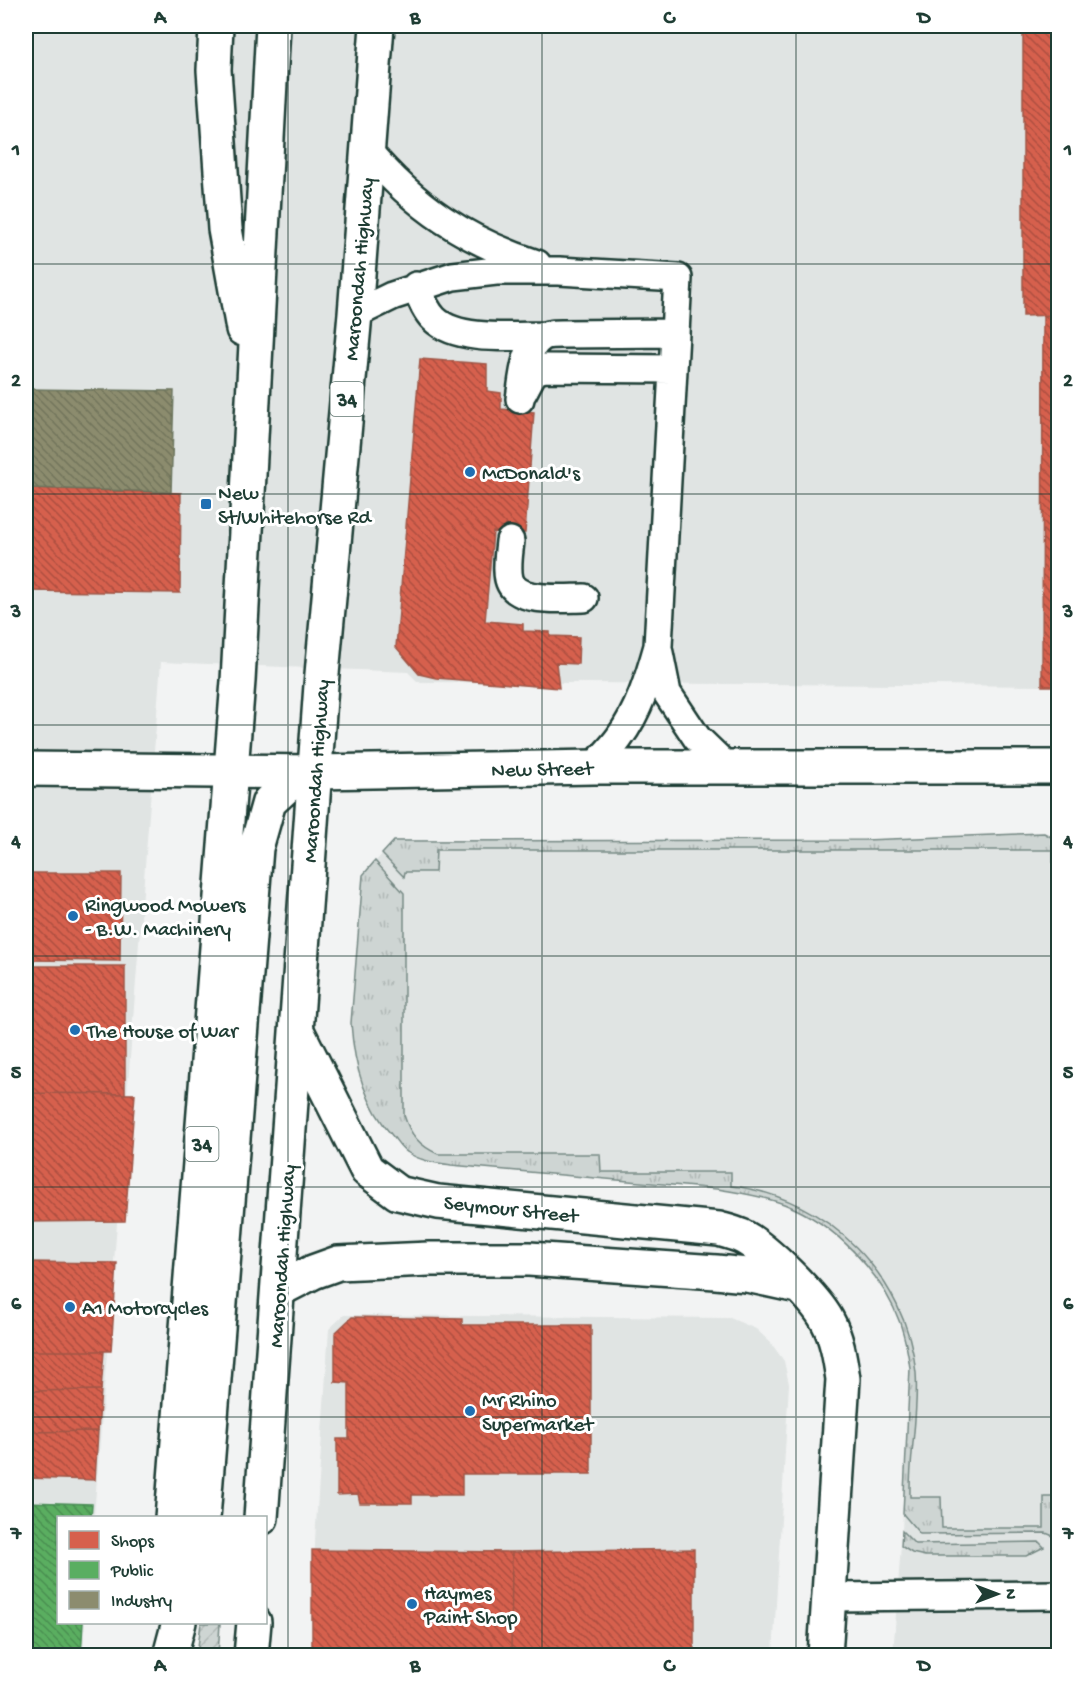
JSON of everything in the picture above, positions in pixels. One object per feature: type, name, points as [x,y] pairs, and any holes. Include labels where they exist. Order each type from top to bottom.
[{"type":"main road","points":[[216,26],[214,70],[225,229],[253,384]]},
{"type":"main road","name":"34","points":[[172,1516],[238,681],[273,26]]},
{"type":"main road","name":"Maroondah Highway","points":[[261,1516],[322,667],[355,314],[377,26]]},
{"type":"main road","name":"New Street","points":[[26,769],[315,772],[726,766],[1059,767]]},
{"type":"main road","points":[[203,1516],[256,848],[269,802],[294,779],[315,772]]},
{"type":"main road","name":"Seymour Street","points":[[297,1031],[367,1170],[398,1193],[438,1202],[718,1229],[741,1236],[760,1249],[813,1299],[827,1320],[838,1349],[843,1379],[825,1656]]},
{"type":"main road","points":[[278,1290],[313,1272],[338,1263],[429,1259],[529,1259],[704,1271],[747,1275],[798,1286]]},
{"type":"main road","points":[[161,1656],[164,1624]]},
{"type":"main road","points":[[170,1656],[179,1624]]},
{"type":"main road","points":[[251,1656],[254,1624]]},
{"type":"lane","points":[[367,150],[407,193],[442,219],[479,242],[559,271]]},
{"type":"lane","points":[[355,314],[416,286],[453,276],[485,272],[559,271],[678,278],[658,646],[649,681],[636,708],[620,738],[594,767]]},
{"type":"lane","points":[[416,286],[424,306],[435,320],[451,330],[468,334],[544,336],[675,333]]},
{"type":"lane","points":[[544,336],[535,343],[528,356],[520,399],[534,371],[545,368],[673,369]]},
{"type":"lane","points":[[510,541],[509,582],[516,590],[529,597],[584,598]]},
{"type":"lane","points":[[658,646],[667,693],[697,738],[726,766]]},
{"type":"lane","points":[[829,1597],[1059,1595]]},
{"type":"shaded area","points":[[26,26],[1058,26],[1058,686],[418,682],[408,672],[161,662],[94,1516],[57,1516],[57,1624],[85,1624],[83,1655],[26,1656]]},
{"type":"shaded area","points":[[1058,833],[1058,1655],[893,1655],[910,1368],[900,1322],[876,1280],[839,1238],[813,1219],[785,1205],[760,1197],[717,1189],[451,1165],[407,1153],[377,1115],[357,1071],[352,1044],[351,1023],[363,875],[394,841],[865,840]]},
{"type":"shaded area","points":[[344,1315],[730,1318],[756,1329],[771,1343],[784,1361],[789,1384],[773,1655],[313,1656],[315,1540],[329,1329]]},
{"type":"green space","points":[[1044,833],[1058,841],[1058,883],[1053,883],[1053,850],[436,850],[435,872],[405,872],[404,877],[382,854],[394,841],[865,840]]},
{"type":"green space","points":[[375,861],[404,893],[404,1115],[409,1128],[421,1143],[438,1154],[600,1154],[601,1172],[731,1172],[731,1186],[766,1193],[799,1206],[829,1224],[856,1247],[879,1274],[897,1305],[909,1338],[917,1388],[910,1497],[941,1497],[942,1528],[1044,1528],[1044,1497],[1058,1497],[1058,1526],[1053,1536],[1046,1533],[920,1534],[903,1514],[910,1368],[900,1323],[892,1304],[869,1268],[838,1237],[803,1213],[768,1199],[717,1189],[451,1165],[423,1160],[403,1149],[376,1113],[363,1085],[355,1055],[351,1023],[363,875]]},
{"type":"green space","points":[[902,1531],[915,1544],[1039,1542],[1044,1547],[1026,1556],[925,1556],[912,1553],[901,1546]]},
{"type":"green space","points":[[201,1624],[220,1624],[218,1655],[197,1655]]},
{"type":"building: Shops","points":[[1023,26],[1058,26],[1058,315],[1023,316]]},
{"type":"building: Shops","points":[[1058,315],[1058,686],[1042,686],[1043,316]]},
{"type":"building: Shops","name":"McDonald's","points":[[420,359],[487,364],[487,391],[501,393],[501,409],[534,412],[525,533],[493,532],[485,621],[523,624],[523,631],[550,632],[550,636],[579,637],[578,664],[556,663],[559,688],[436,678],[419,674],[396,647]]},
{"type":"building: Shops","points":[[29,488],[181,493],[180,593],[26,591],[26,498],[29,498]]},
{"type":"building: Shops","name":"Ringwood Mowers - B.W. Machinery","points":[[26,873],[121,873],[120,961],[26,960]]},
{"type":"building: Shops","name":"The House of War","points":[[26,966],[125,966],[125,1094],[26,1093]]},
{"type":"building: Shops","points":[[26,1093],[135,1094],[125,1221],[26,1222]]},
{"type":"building: Shops","name":"A1 Motorcycles","points":[[26,1262],[117,1263],[111,1351],[26,1351]]},
{"type":"building: Shops","name":"Mr Rhino Supermarket","points":[[352,1317],[462,1319],[462,1325],[591,1325],[591,1474],[462,1474],[462,1495],[412,1495],[412,1503],[360,1503],[358,1494],[337,1495],[337,1439],[349,1439],[349,1383],[335,1382],[335,1333]]},
{"type":"building: Shops","points":[[26,1351],[104,1351],[101,1390],[26,1391]]},
{"type":"building: Shops","points":[[101,1390],[98,1431],[27,1432],[26,1391]]},
{"type":"building: Shops","points":[[98,1431],[95,1480],[26,1478],[26,1432]]},
{"type":"building: Shops","points":[[694,1549],[694,1656],[511,1656],[512,1552]]},
{"type":"building: Shops","name":"Haymes Paint Shop","points":[[312,1550],[512,1552],[511,1656],[312,1656]]},
{"type":"building: Public","points":[[26,1502],[92,1504],[91,1516],[57,1516],[57,1624],[83,1624],[81,1656],[26,1656]]},
{"type":"building: Industry","points":[[26,389],[174,391],[171,492],[29,488],[29,498],[26,498]]},
{"type":"place","name":"McDonald's","points":[[470,472]]},
{"type":"place","name":"New St/Whitehorse Rd","points":[[206,504]]},
{"type":"place","name":"Ringwood Mowers - B.W. Machinery","points":[[73,916]]},
{"type":"place","name":"The House of War","points":[[75,1030]]},
{"type":"place","name":"A1 Motorcycles","points":[[70,1307]]},
{"type":"place","name":"Mr Rhino Supermarket","points":[[470,1411]]},
{"type":"place","name":"Haymes Paint Shop","points":[[412,1604]]}]
